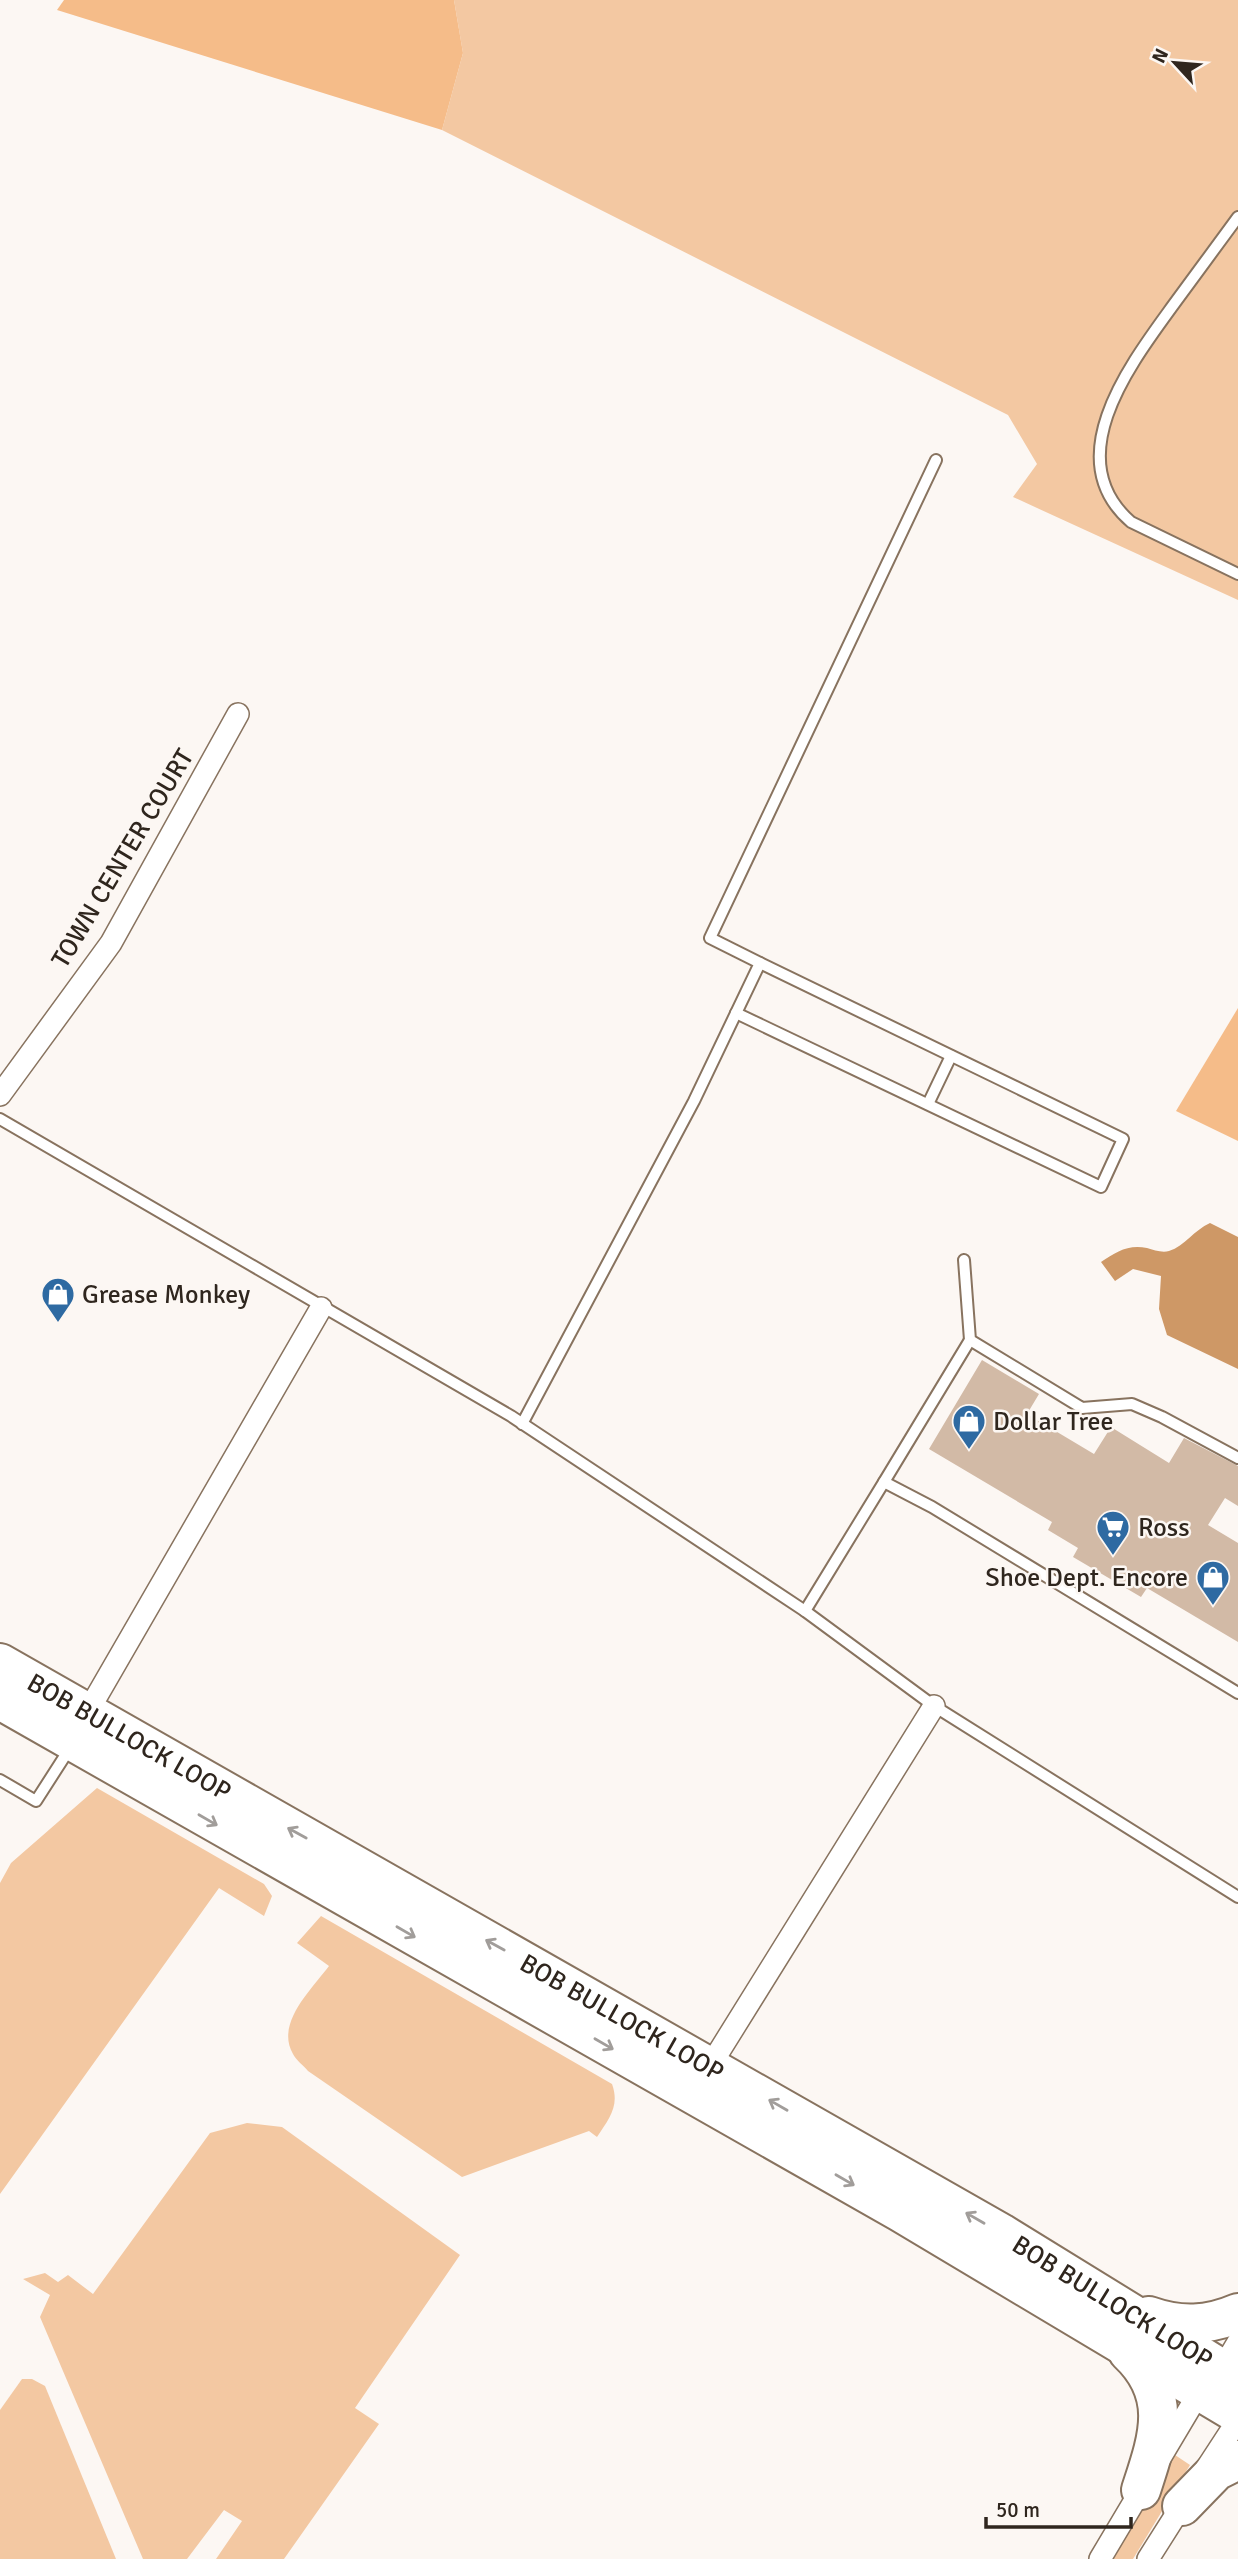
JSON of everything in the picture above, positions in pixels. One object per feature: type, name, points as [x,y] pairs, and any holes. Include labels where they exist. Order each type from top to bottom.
[{"type":"highway","name":"BOB BULLOCK LOOP","points":[[0,1663],[88,1737],[143,1763],[244,1803],[710,2066],[1116,2322]]},
{"type":"highway","name":"BOB BULLOCK LOOP","points":[[0,1684],[80,1728],[900,2212],[1116,2322],[1225,2370],[1238,2414]]},
{"type":"highway","name":"BOB BULLOCK LOOP","points":[[0,1700],[80,1728]]},
{"type":"highway","points":[[1116,2322],[1206,2324],[1238,2313]]},
{"type":"highway","points":[[1116,2322],[1158,2399],[1159,2421],[1154,2449],[1141,2490]]},
{"type":"highway","points":[[1182,2506],[1216,2472],[1238,2460]]},
{"type":"street","name":"TOWN CENTER COURT","points":[[0,1095],[111,943],[238,714]]},
{"type":"street","points":[[80,1728],[321,1308]]},
{"type":"street","points":[[710,2066],[934,1706]]},
{"type":"street","points":[[1100,2559],[1141,2490],[1225,2370]]},
{"type":"street","points":[[1148,2559],[1238,2420]]},
{"type":"lane","points":[[1238,217],[1122,379],[1102,430],[1101,451],[1105,486],[1119,511],[1131,522],[1238,574]]},
{"type":"lane","points":[[736,1013],[1101,1187],[1123,1139],[710,938],[936,460]]},
{"type":"lane","points":[[522,1424],[694,1101],[760,962]]},
{"type":"lane","points":[[928,1104],[951,1056]]},
{"type":"lane","points":[[0,1119],[321,1308],[400,1350],[522,1424],[805,1611],[934,1706],[1238,1897]]},
{"type":"lane","points":[[805,1611],[970,1340],[964,1261]]},
{"type":"lane","points":[[970,1340],[1083,1408],[1132,1404],[1238,1458]]},
{"type":"lane","points":[[884,1482],[932,1507],[1238,1693]]},
{"type":"lane","points":[[0,1780],[36,1801],[80,1728]]},
{"type":"shaded area","points":[[64,0],[454,0],[463,53],[442,130],[57,10]]},
{"type":"shaded area","points":[[454,0],[1238,0],[1238,600],[1013,497],[1037,464],[1008,415],[442,130],[463,53]]},
{"type":"shaded area","points":[[1238,1008],[1238,1141],[1176,1111]]},
{"type":"shaded area","points":[[1210,1223],[1238,1237],[1238,1369],[1167,1335],[1159,1309],[1161,1276],[1133,1269],[1115,1281],[1101,1262],[1128,1248],[1169,1251]]},
{"type":"shaded area","points":[[97,1788],[264,1884],[272,1896],[264,1916],[219,1888],[0,2194],[0,1883],[11,1863]]},
{"type":"shaded area","points":[[321,1916],[612,2084],[614,2106],[597,2137],[589,2131],[462,2177],[308,2071],[293,2054],[289,2030],[298,2007],[329,1966],[297,1943]]},
{"type":"shaded area","points":[[247,2123],[282,2127],[460,2255],[355,2408],[379,2424],[284,2559],[216,2559],[242,2521],[224,2510],[187,2559],[143,2559],[40,2317],[50,2295],[23,2279],[45,2273],[58,2282],[68,2275],[93,2294],[210,2133]]},
{"type":"shaded area","points":[[22,2379],[32,2379],[45,2386],[116,2559],[0,2559],[0,2410]]},
{"type":"shaded area","points":[[1172,2453],[1190,2465],[1133,2559],[1108,2559]]},
{"type":"building","points":[[982,1360],[1039,1394],[1027,1414],[1094,1454],[1111,1427],[1169,1463],[1184,1438],[1238,1466],[1238,1506],[1225,1498],[1208,1525],[1238,1543],[1238,1642],[1147,1588],[1141,1597],[1073,1557],[1078,1548],[1048,1530],[1052,1522],[929,1449]]},
{"type":"place","name":"Grease Monkey","points":[[58,1324]]},
{"type":"place","name":"Dollar Tree","points":[[969,1451]]},
{"type":"place","name":"Ross","points":[[1113,1557]]},
{"type":"place","name":"Shoe Dept. Encore","points":[[1213,1607]]}]
